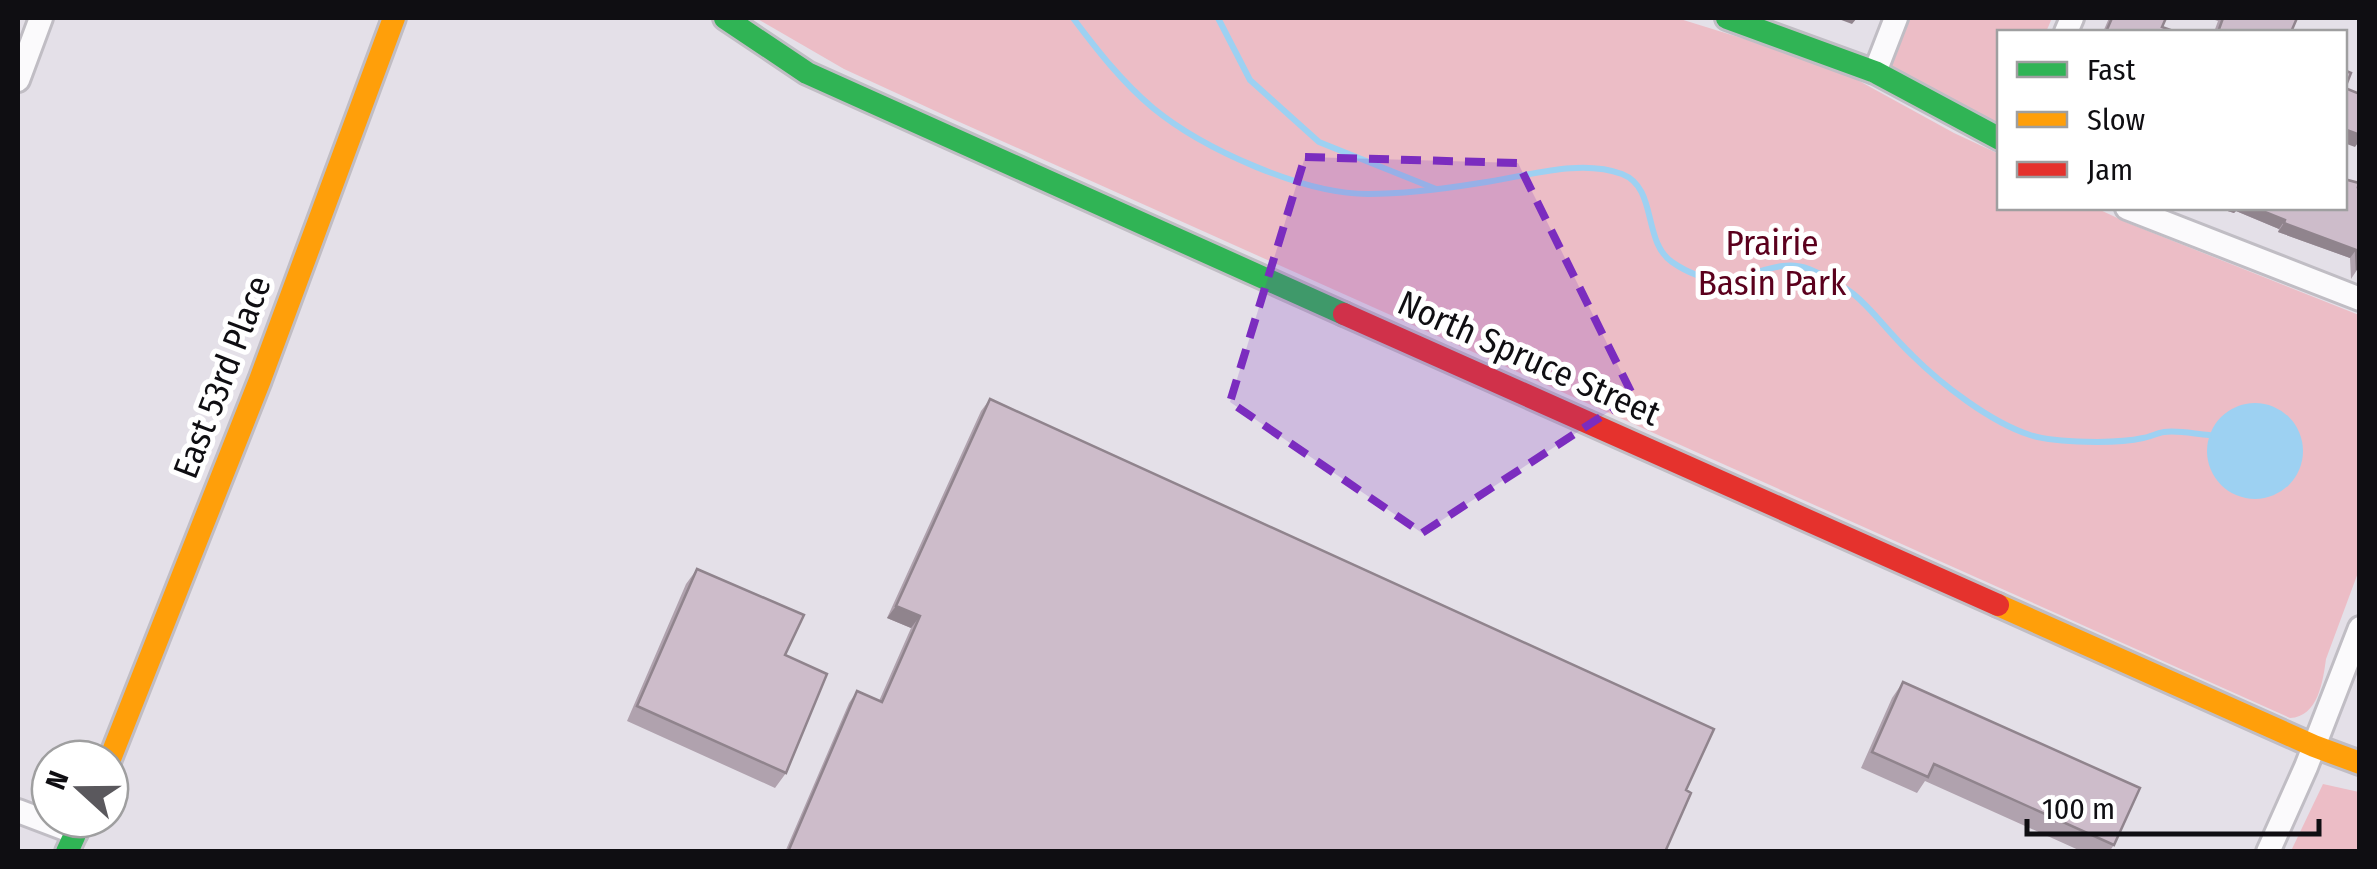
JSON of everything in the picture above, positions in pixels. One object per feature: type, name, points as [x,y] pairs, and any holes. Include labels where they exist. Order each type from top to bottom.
[{"type":"street","points":[[18,80],[41,18]]},
{"type":"street","name":"East 53rd Place","points":[[118,739],[252,398],[394,18]]},
{"type":"street","name":"North Spruce Street","points":[[725,18],[807,72],[948,137],[2314,746],[2360,763]]},
{"type":"street","points":[[1727,18],[1874,72],[1997,137]]},
{"type":"street","points":[[1874,72],[1896,18]]},
{"type":"street","points":[[2133,210],[2360,299]]},
{"type":"street","points":[[2268,852],[2360,628]]},
{"type":"highlighted area","points":[[1305,157],[1518,163],[1633,396],[1422,533],[1230,402]]},
{"type":"green space","name":"Prairie Basin Park","points":[[756,18],[1677,18],[1832,66],[1997,153],[1997,210],[2100,210],[2359,315],[2359,570],[2326,659],[2317,696],[2307,711],[2290,718],[844,69]]},
{"type":"green space","points":[[1908,18],[2052,18],[2047,30],[1997,30],[1997,123],[1888,66]]},
{"type":"green space","points":[[2323,784],[2359,792],[2359,851],[2291,851]]},
{"type":"water","points":[[2255,403],[2273,407],[2289,417],[2299,433],[2303,451],[2299,469],[2289,485],[2273,495],[2255,499],[2237,495],[2221,485],[2211,469],[2207,451],[2211,433],[2221,417],[2237,407]]},
{"type":"building","points":[[2112,18],[2166,18],[2162,27],[2170,30],[2107,30]]},
{"type":"building","points":[[2223,18],[2297,18],[2292,30],[2219,30]]},
{"type":"building","points":[[2347,89],[2360,94],[2360,135],[2347,130]]},
{"type":"building","points":[[2347,180],[2359,183],[2357,270],[2356,250],[2284,223],[2285,220],[2260,210],[2347,210]]},
{"type":"building","points":[[990,399],[1714,729],[1686,790],[1691,793],[1665,852],[788,852],[857,691],[882,702],[920,616],[896,606]]},
{"type":"building","points":[[697,569],[804,615],[785,655],[827,674],[786,773],[637,706]]},
{"type":"building","points":[[1903,682],[2140,788],[2114,845],[1934,764],[1928,777],[1872,752]]},
{"type":"waterway","points":[[1073,18],[1120,77],[1153,108],[1199,139],[1285,178],[1368,194],[1438,189],[1570,168],[1622,174],[1641,191],[1657,241],[1672,262],[1713,279],[1793,266],[1828,277],[1856,296],[1937,378],[1983,412],[2015,429],[2041,438],[2086,442],[2132,440],[2169,432],[2209,435]]},
{"type":"waterway","points":[[1218,18],[1250,80],[1319,142],[1436,189]]},
{"type":"traffic: fast","points":[[725,18],[807,73],[1344,314]]},
{"type":"traffic: fast","points":[[1727,18],[1875,72],[1997,137]]},
{"type":"traffic: fast","points":[[67,852],[73,839]]},
{"type":"traffic: slow","points":[[118,739],[260,380],[394,18]]},
{"type":"traffic: slow","points":[[1998,605],[2360,763]]},
{"type":"traffic: jam","points":[[1344,314],[1998,605]]}]
